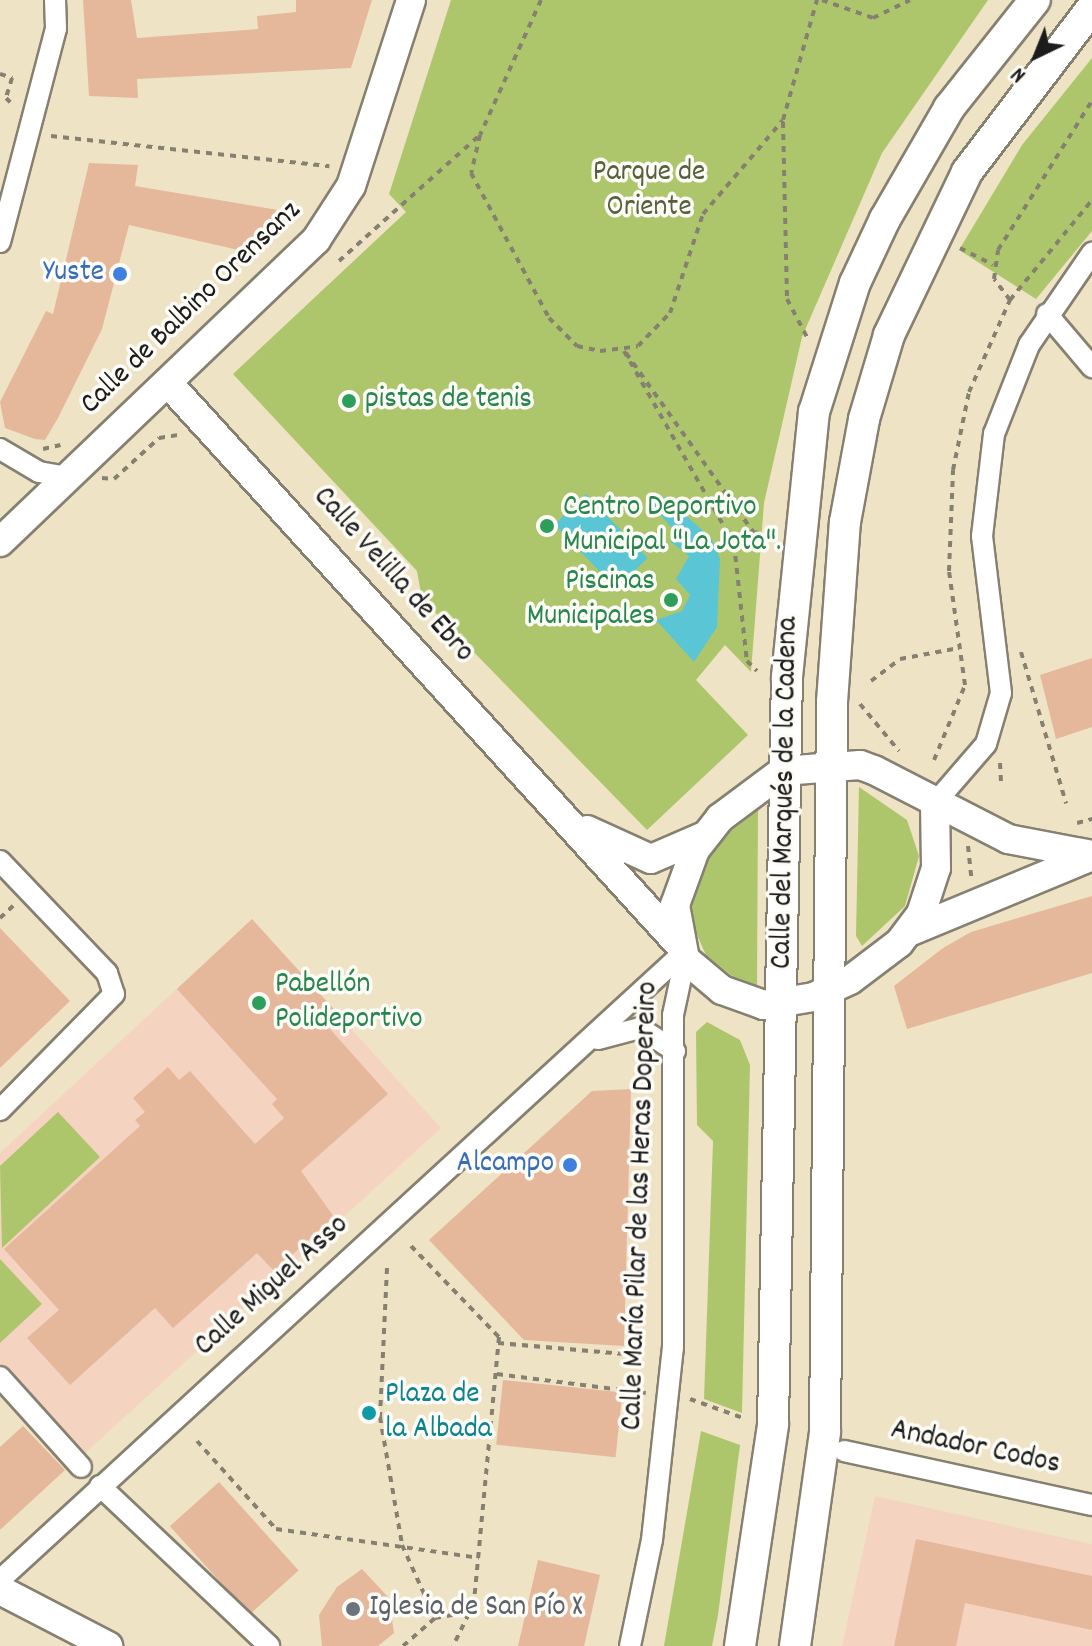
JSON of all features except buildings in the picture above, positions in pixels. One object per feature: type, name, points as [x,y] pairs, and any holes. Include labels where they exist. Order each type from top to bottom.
[{"type":"main road","name":"Calle del Marqués de la Cadena","points":[[740,1646],[773,1424],[782,1005],[783,771],[804,469],[833,346],[873,244],[919,159],[985,58],[1035,0]]},
{"type":"main road","name":"Calle del Marqués de la Cadena","points":[[795,1646],[825,1432],[831,764],[845,522],[864,419],[889,335],[967,172],[1092,8]]},
{"type":"street","points":[[0,242],[56,28],[55,0]]},
{"type":"street","name":"Calle de Balbino Orensanz","points":[[0,542],[168,383],[336,213],[411,0]]},
{"type":"street","points":[[910,931],[933,885],[935,803],[986,744],[997,714],[1001,674],[982,550],[985,478],[1009,387],[1047,314],[1092,253]]},
{"type":"street","points":[[1047,314],[1092,367]]},
{"type":"street","name":"Calle Velilla de Ebro","points":[[168,383],[564,815],[682,952],[738,999],[782,1005]]},
{"type":"street","points":[[0,449],[39,472],[68,477]]},
{"type":"street","points":[[682,952],[678,890],[702,837],[783,771],[831,764],[874,770],[1008,839],[1092,856]]},
{"type":"street","name":"Calle Velilla de Ebro","points":[[564,815],[633,856],[661,857],[702,837]]},
{"type":"street","points":[[782,1005],[830,990],[910,931],[1092,856]]},
{"type":"street","points":[[0,861],[107,973],[114,994],[0,1110]]},
{"type":"street","name":"Calle Miguel Asso","points":[[0,1580],[591,1043],[682,952]]},
{"type":"street","name":"Calle María Pilar de las Heras Dopereiro","points":[[630,1646],[652,1540],[673,1348],[675,991],[682,952]]},
{"type":"street","name":"Calle Miguel Asso","points":[[591,1043],[633,1027],[659,1034],[675,1051]]},
{"type":"street","points":[[0,1377],[81,1467]]},
{"type":"street","name":"Andador Codos","points":[[844,1451],[1092,1505]]},
{"type":"street","points":[[100,1486],[269,1646]]},
{"type":"street","points":[[0,1590],[108,1646]]},
{"type":"path","points":[[541,0],[480,135],[471,173],[549,318],[577,346],[624,351],[661,327],[703,214],[783,120]]},
{"type":"path","points":[[808,339],[787,299],[783,120],[820,0],[873,18],[910,0]]},
{"type":"path","points":[[0,74],[12,78],[6,98]]},
{"type":"path","points":[[0,93],[15,107]]},
{"type":"path","points":[[993,265],[1092,101]]},
{"type":"path","points":[[339,261],[480,135]]},
{"type":"path","points":[[51,136],[329,166]]},
{"type":"path","points":[[958,247],[993,265],[1010,300],[1092,200]]},
{"type":"path","points":[[624,351],[753,532],[767,534]]},
{"type":"path","points":[[624,351],[734,544],[747,661],[757,671]]},
{"type":"path","points":[[1019,644],[1066,803]]},
{"type":"path","points":[[871,681],[900,659],[959,648]]},
{"type":"path","points":[[852,718],[853,691]]},
{"type":"path","points":[[853,703],[910,759]]},
{"type":"path","points":[[969,838],[971,883]]},
{"type":"path","points":[[411,1246],[498,1343],[635,1355]]},
{"type":"path","points":[[387,1268],[380,1417],[402,1545],[435,1618]]},
{"type":"path","points":[[453,1646],[470,1612],[479,1558],[498,1343]]},
{"type":"path","points":[[497,1374],[643,1392]]},
{"type":"path","points":[[197,1441],[276,1529],[479,1558]]},
{"type":"path","points":[[403,1646],[435,1618],[470,1612]]},
{"type":"shaded area","points":[[252,919],[441,1128],[83,1455],[0,1364],[0,1153]]},
{"type":"shaded area","points":[[875,1496],[1092,1544],[1092,1646],[842,1646]]},
{"type":"green space","name":"Parque de Oriente","points":[[451,0],[988,0],[882,153],[802,337],[764,503],[751,672],[725,645],[696,680],[748,735],[647,830],[422,599],[417,571],[233,374],[406,212],[389,194]]},
{"type":"green space","points":[[1092,58],[1092,231],[1036,299],[959,250],[1022,145]]},
{"type":"green space","points":[[859,787],[907,820],[919,856],[905,906],[862,946],[856,936]]},
{"type":"green space","points":[[758,810],[757,986],[741,983],[706,955],[688,915],[690,889],[713,845]]},
{"type":"green space","points":[[707,1022],[740,1040],[750,1065],[742,1413],[704,1399],[713,1141],[697,1125],[696,1032]]},
{"type":"green space","points":[[58,1112],[100,1157],[2,1248],[0,1166]]},
{"type":"green space","points":[[0,1259],[42,1304],[0,1343]]},
{"type":"green space","points":[[701,1431],[740,1445],[718,1615],[712,1646],[664,1646]]},
{"type":"water","points":[[586,494],[648,558],[616,589],[554,525]]},
{"type":"water","points":[[665,497],[711,538],[720,559],[717,627],[694,662],[656,620],[682,611],[690,595],[676,579],[689,556],[671,542],[671,527],[651,504]]},
{"type":"place","name":"Yuste","points":[[120,274]]},
{"type":"place","name":"pistas de tenis","points":[[349,401]]},
{"type":"place","name":"Centro Deportivo Municipal \"La Jota\".","points":[[547,526]]},
{"type":"place","name":"Piscinas Municipales","points":[[671,600]]},
{"type":"place","name":"Pabellón Polideportivo","points":[[259,1003]]},
{"type":"place","name":"Alcampo","points":[[570,1165]]},
{"type":"place","name":"Plaza de la Albada","points":[[369,1413]]},
{"type":"place","name":"Iglesia de San Pío X","points":[[353,1609]]}]
